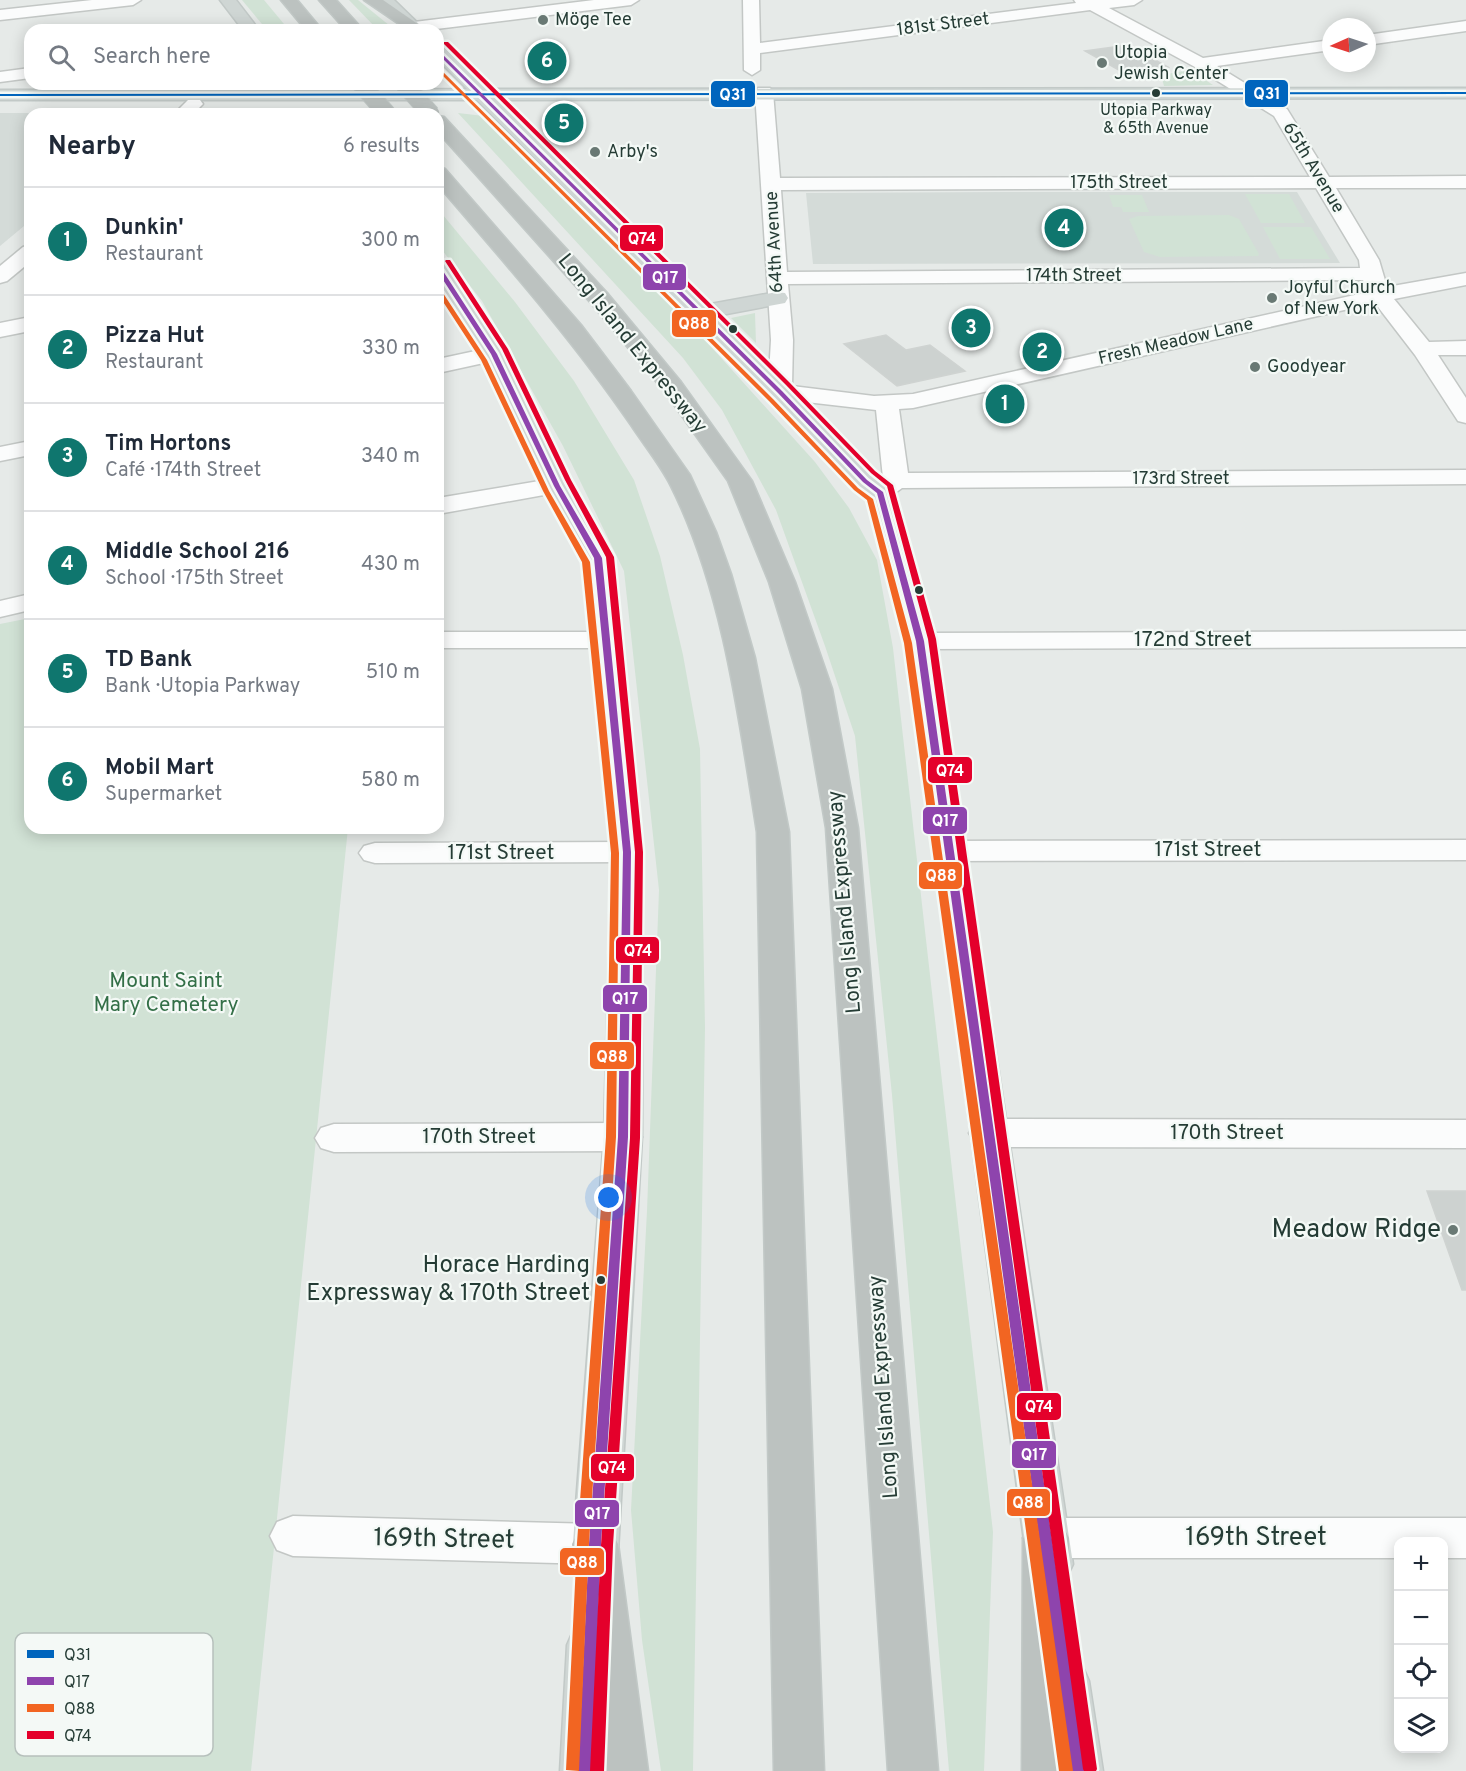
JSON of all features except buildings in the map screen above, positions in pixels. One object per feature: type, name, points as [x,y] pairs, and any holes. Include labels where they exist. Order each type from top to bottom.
[{"type":"highway","points":[[289,0],[309,24]]},
{"type":"highway","points":[[327,0],[349,24]]},
{"type":"highway","points":[[372,0],[409,24]]},
{"type":"highway","points":[[366,90],[382,108]]},
{"type":"highway","points":[[409,90],[426,108]]},
{"type":"highway","name":"Long Island Expressway","points":[[444,128],[599,298],[673,387],[740,481],[782,582],[817,689],[842,828],[913,1771]]},
{"type":"highway","name":"Long Island Expressway","points":[[444,180],[552,305],[614,384],[685,489],[724,590],[751,698],[773,832],[799,1771]]},
{"type":"highway","points":[[1046,1538],[1047,1771]]},
{"type":"highway","points":[[596,1544],[623,1771]]},
{"type":"main road","points":[[228,0],[246,24]]},
{"type":"main road","points":[[385,0],[411,24]]},
{"type":"main road","points":[[444,57],[701,312],[865,481],[888,487],[920,641],[1078,1771]]},
{"type":"main road","points":[[2,96],[1255,97],[1466,93]]},
{"type":"main road","points":[[2,96],[175,108]]},
{"type":"main road","points":[[1255,97],[1466,102]]},
{"type":"main road","points":[[200,108],[305,98]]},
{"type":"main road","points":[[444,277],[494,354],[557,486],[598,558],[607,640],[627,852],[623,1137],[596,1544],[585,1771]]},
{"type":"main road","points":[[701,312],[777,288]]},
{"type":"street","points":[[0,15],[133,0]]},
{"type":"street","points":[[444,24],[631,0]]},
{"type":"street","name":"64th Avenue","points":[[751,0],[752,86],[765,97],[782,340],[780,392]]},
{"type":"street","name":"181st Street","points":[[751,49],[772,41],[1087,3],[1134,0]]},
{"type":"street","name":"65th Avenue","points":[[1087,3],[1201,63],[1281,113],[1369,260],[1371,274],[1381,295],[1423,349],[1466,416]]},
{"type":"street","points":[[1376,39],[1466,26]]},
{"type":"street","points":[[765,97],[774,86],[772,41]]},
{"type":"street","points":[[1201,63],[1322,46]]},
{"type":"street","points":[[0,77],[24,74]]},
{"type":"street","name":"175th Street","points":[[771,184],[1466,182]]},
{"type":"street","points":[[0,277],[24,256]]},
{"type":"street","name":"174th Street","points":[[777,288],[1371,274]]},
{"type":"street","name":"Fresh Meadow Lane","points":[[780,392],[887,404],[924,399],[1381,295],[1466,279]]},
{"type":"street","points":[[0,330],[24,325]]},
{"type":"street","points":[[1423,349],[1466,348]]},
{"type":"street","points":[[444,365],[494,354]]},
{"type":"street","points":[[887,404],[888,487]]},
{"type":"street","points":[[0,454],[24,449]]},
{"type":"street","name":"173rd Street","points":[[888,487],[1466,477]]},
{"type":"street","points":[[444,505],[557,486]]},
{"type":"street","points":[[0,609],[24,603]]},
{"type":"street","points":[[444,639],[607,640]]},
{"type":"street","name":"172nd Street","points":[[920,641],[1466,639]]},
{"type":"street","name":"171st Street","points":[[949,851],[1466,850]]},
{"type":"street","name":"171st Street","points":[[375,854],[627,852]]},
{"type":"street","name":"170th Street","points":[[988,1133],[1466,1134]]},
{"type":"street","name":"170th Street","points":[[334,1138],[623,1137]]},
{"type":"street","name":"169th Street","points":[[293,1536],[596,1544]]},
{"type":"street","name":"169th Street","points":[[1046,1538],[1466,1538]]},
{"type":"shaded area","points":[[0,113],[24,113],[24,226],[0,246]]},
{"type":"shaded area","points":[[1297,192],[1340,263],[813,264],[806,193]]},
{"type":"green space","points":[[242,0],[264,0],[284,24],[262,24]]},
{"type":"green space","points":[[349,0],[358,0],[388,24],[372,24]]},
{"type":"green space","points":[[1190,70],[1213,85],[1164,86],[1161,75]]},
{"type":"green space","points":[[458,113],[484,116],[688,321],[815,462],[849,508],[877,560],[893,648],[993,1532],[984,1771],[949,1771],[892,1095],[855,736],[776,510],[722,410],[683,358]]},
{"type":"green space","points":[[1245,194],[1289,194],[1305,223],[1261,223]]},
{"type":"green space","points":[[1109,195],[1142,195],[1149,212],[1123,212],[1121,207],[1113,207]]},
{"type":"green space","points":[[1229,215],[1239,219],[1259,254],[1258,256],[1160,257],[1144,252],[1129,219],[1138,216]]},
{"type":"green space","points":[[444,216],[515,302],[574,381],[634,480],[660,556],[683,655],[700,749],[705,1028],[693,1771],[661,1771],[642,1640],[631,1510],[647,1211],[659,890],[624,571],[563,446],[482,301],[444,253]]},
{"type":"green space","points":[[1263,227],[1311,227],[1330,259],[1280,259]]},
{"type":"green space","points":[[755,313],[756,343],[731,318]]},
{"type":"green space","name":"Mount Saint Mary Cemetery","points":[[24,619],[24,834],[347,834],[251,1771],[0,1771],[0,624]]},
{"type":"transit line","name":"Q74","points":[[446,43],[788,384],[873,472],[890,485],[932,639],[1090,1769]]},
{"type":"transit line","name":"Q17","points":[[444,57],[780,392],[865,481],[880,492],[920,641],[1078,1771]]},
{"type":"transit line","name":"Q88","points":[[444,74],[771,400],[856,489],[870,499],[908,643],[1066,1771]]},
{"type":"transit line","name":"Q31","points":[[0,95],[1466,93]]},
{"type":"transit line","name":"Q74","points":[[448,261],[505,349],[568,480],[610,557],[639,852],[635,1138],[607,1545],[597,1771]]},
{"type":"transit line","name":"Q17","points":[[444,277],[494,354],[557,486],[598,558],[627,852],[623,1137],[595,1544],[585,1771]]},
{"type":"transit line","name":"Q88","points":[[444,299],[484,360],[546,491],[586,562],[615,853],[611,1137],[583,1543],[573,1770]]},
{"type":"place","name":"Möge Tee","points":[[543,20]]},
{"type":"place","name":"Mobil Mart","points":[[547,61]]},
{"type":"place","name":"Utopia Jewish Center","points":[[1102,63]]},
{"type":"place","name":"Utopia Parkway & 65th Avenue","points":[[1156,93]]},
{"type":"place","name":"TD Bank","points":[[564,123]]},
{"type":"place","name":"Arby's","points":[[595,152]]},
{"type":"place","name":"Middle School 216","points":[[1064,228]]},
{"type":"place","name":"Joyful Church of New York","points":[[1272,298]]},
{"type":"place","name":"Tim Hortons","points":[[971,328]]},
{"type":"place","name":"Pizza Hut","points":[[1042,352]]},
{"type":"place","name":"Goodyear","points":[[1255,367]]},
{"type":"place","name":"Dunkin'","points":[[1005,404]]},
{"type":"place","name":"Meadow Ridge","points":[[1453,1230]]},
{"type":"place","name":"Horace Harding Expressway & 170th Street","points":[[601,1280]]}]
